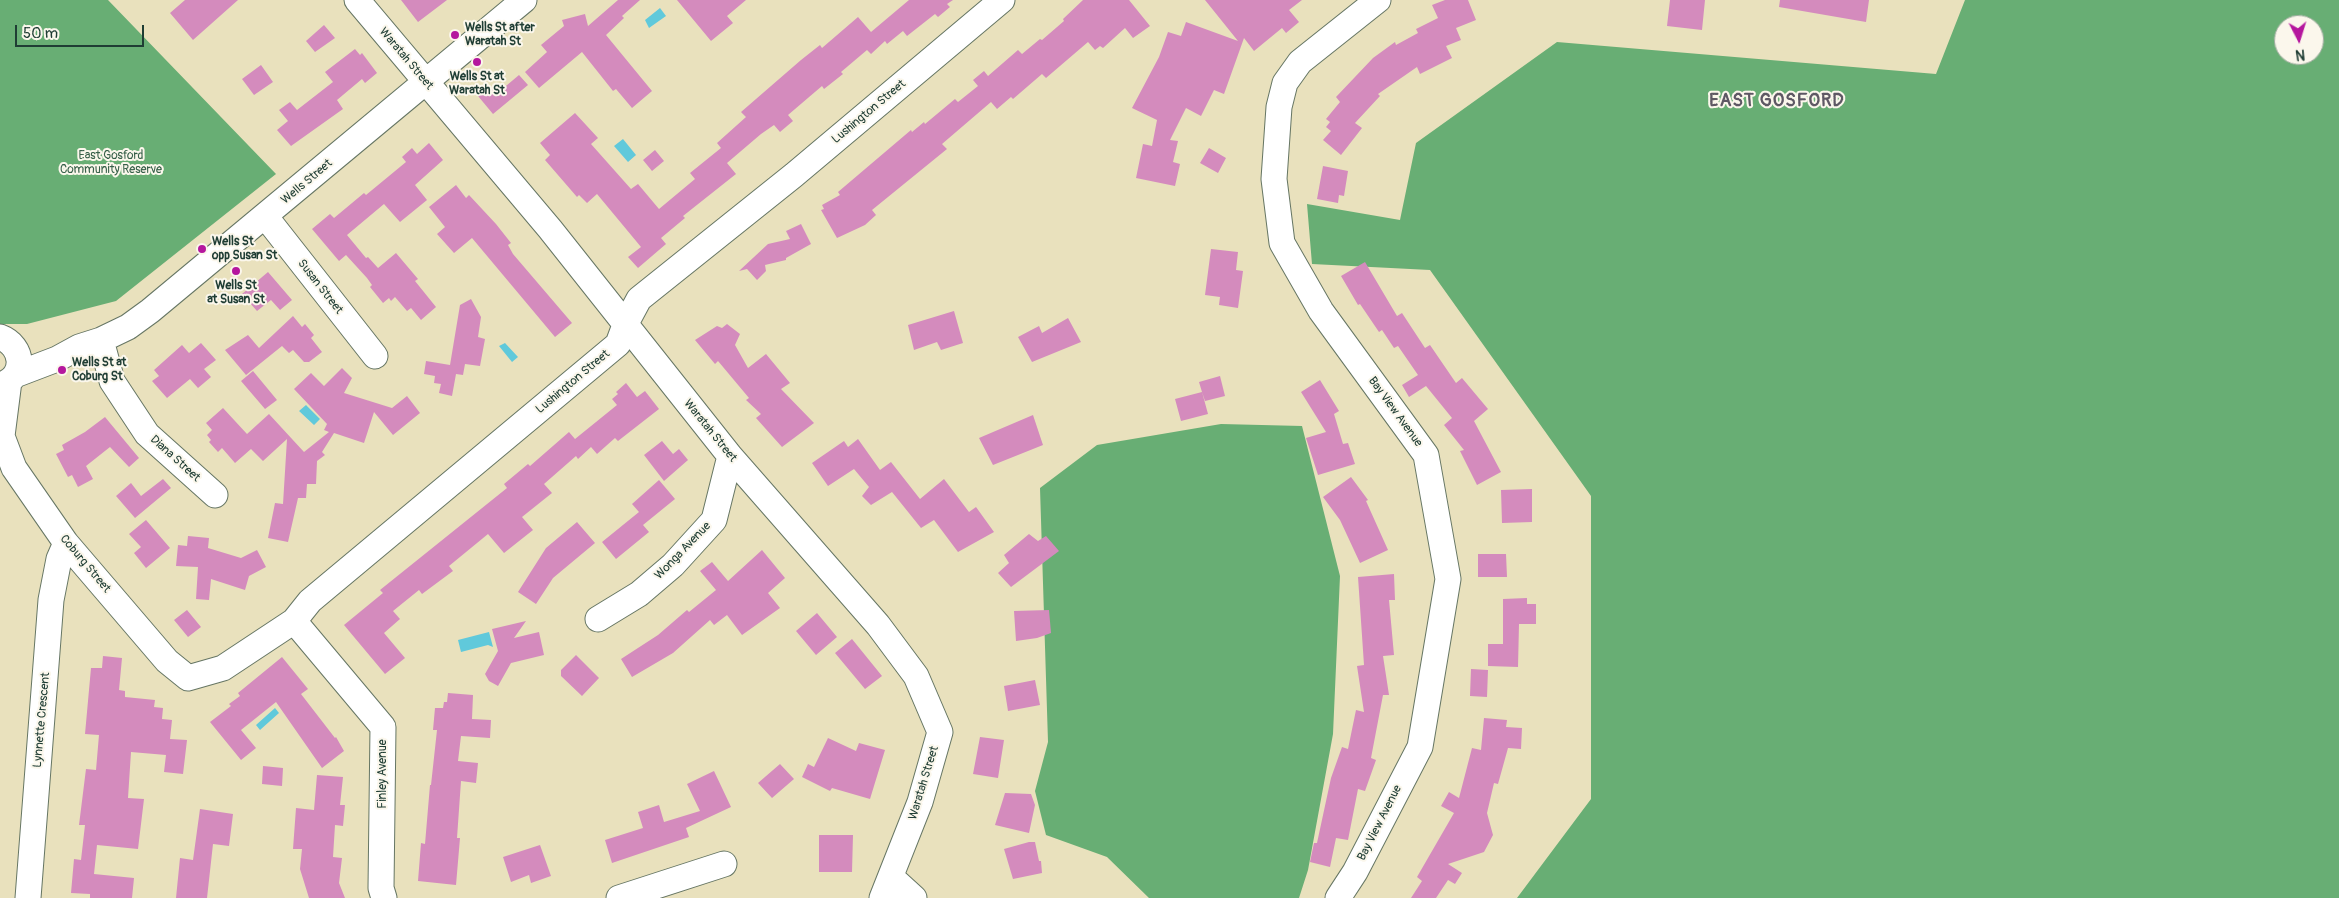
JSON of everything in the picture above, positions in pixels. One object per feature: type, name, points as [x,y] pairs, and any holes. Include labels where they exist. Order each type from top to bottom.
[{"type":"street","name":"Waratah Street","points":[[356,0],[550,229],[730,456],[878,625],[916,676],[940,732],[920,802],[886,888]]},
{"type":"street","name":"Wells Street","points":[[8,380],[128,327],[150,311],[524,0]]},
{"type":"street","name":"Lushington Street","points":[[188,678],[223,668],[294,622],[310,601],[618,344],[625,325],[640,299],[794,175],[1002,0]]},
{"type":"street","name":"Bay View Avenue","points":[[1338,898],[1355,872],[1420,747],[1448,579],[1426,455],[1321,310],[1282,243],[1274,179],[1278,106],[1284,83],[1300,62],[1378,0]]},
{"type":"street","name":"Susan Street","points":[[265,216],[375,356]]},
{"type":"street","name":"Wells Street","points":[[7,341],[32,348],[90,344]]},
{"type":"street","name":"Coburg Street","points":[[7,341],[20,360],[8,380],[1,434],[14,468],[66,543],[167,661],[188,678]]},
{"type":"street","name":"Diana Street","points":[[90,344],[147,434],[215,495]]},
{"type":"street","name":"Wonga Avenue","points":[[598,619],[639,594],[673,565],[714,520],[730,456]]},
{"type":"street","name":"Lynnette Crescent","points":[[28,898],[51,600],[59,559],[66,543]]},
{"type":"street","name":"Finley Avenue","points":[[294,622],[383,727],[381,888],[384,898]]},
{"type":"street","points":[[619,898],[724,864]]},
{"type":"street","points":[[886,888],[914,898]]},
{"type":"green space","name":"East Gosford Community Reserve","points":[[0,0],[108,0],[276,174],[116,301],[27,324],[0,324]]},
{"type":"green space","points":[[1965,0],[2339,0],[2339,898],[1517,898],[1591,799],[1591,496],[1430,270],[1312,264],[1307,204],[1400,220],[1416,143],[1557,42],[1936,74]]},
{"type":"green space","points":[[1221,424],[1302,426],[1340,576],[1333,734],[1308,870],[1299,898],[1149,898],[1107,857],[1046,835],[1035,791],[1048,742],[1040,488],[1097,445]]},
{"type":"water","points":[[660,8],[666,16],[649,28],[645,20]]},
{"type":"water","points":[[623,139],[636,155],[628,162],[614,146]]},
{"type":"water","points":[[505,343],[518,357],[512,362],[499,346]]},
{"type":"water","points":[[306,405],[320,419],[314,425],[299,411]]},
{"type":"water","points":[[489,632],[493,647],[488,645],[461,652],[458,640]]},
{"type":"water","points":[[275,708],[279,713],[260,730],[256,725]]},
{"type":"building","points":[[185,0],[238,0],[193,40],[170,13]]},
{"type":"building","points":[[401,0],[447,0],[418,22]]},
{"type":"building","points":[[618,0],[640,0],[622,16],[624,18],[606,35],[652,91],[632,108],[616,89],[613,91],[582,52],[539,88],[525,72],[547,52],[541,45],[564,26],[562,20],[585,14],[588,26]]},
{"type":"building","points":[[677,0],[746,0],[727,16],[733,23],[711,41]]},
{"type":"building","points":[[909,0],[953,0],[947,4],[950,7],[938,17],[935,14],[907,36],[903,31],[887,44],[885,41],[871,54],[867,50],[841,72],[843,74],[824,89],[822,86],[788,115],[793,121],[780,132],[774,125],[761,134],[727,163],[736,174],[683,216],[685,218],[661,238],[666,244],[638,268],[628,257],[641,247],[597,194],[587,203],[579,195],[577,197],[545,160],[550,155],[540,143],[575,113],[598,138],[591,144],[631,189],[638,184],[659,209],[695,179],[690,173],[721,148],[717,143],[746,117],[741,112],[801,60],[820,45],[822,48],[858,17],[871,32]]},
{"type":"building","points":[[1083,0],[1129,0],[1150,26],[1133,38],[1125,28],[1103,48],[1100,46],[1095,50],[1088,42],[1046,78],[1042,74],[1013,99],[1011,97],[997,109],[991,102],[942,144],[947,149],[872,210],[876,215],[865,225],[837,238],[821,210],[824,209],[822,205],[840,195],[838,192],[911,130],[912,132],[924,122],[925,124],[955,99],[958,102],[978,86],[973,80],[984,71],[988,76],[1018,50],[1022,54],[1040,39],[1042,40],[1064,21],[1063,19]]},
{"type":"building","points":[[1205,0],[1302,0],[1289,10],[1299,22],[1286,33],[1282,28],[1254,51],[1244,38],[1224,94],[1214,90],[1201,116],[1186,108],[1170,140],[1178,141],[1173,162],[1180,164],[1175,186],[1136,178],[1143,144],[1152,146],[1157,120],[1132,108],[1159,57],[1168,32],[1181,36],[1186,22],[1238,41]]},
{"type":"building","points":[[1445,0],[1468,0],[1476,20],[1456,28],[1461,40],[1446,46],[1452,58],[1420,74],[1417,67],[1378,94],[1380,96],[1355,123],[1362,128],[1341,155],[1323,140],[1331,131],[1326,127],[1330,122],[1326,119],[1340,102],[1336,97],[1373,58],[1395,42],[1396,45],[1418,33],[1416,29],[1438,18],[1432,5]]},
{"type":"building","points":[[1670,0],[1705,0],[1702,30],[1667,26]]},
{"type":"building","points":[[1780,0],[1869,0],[1866,22],[1779,7]]},
{"type":"building","points":[[324,25],[335,38],[315,52],[306,41]]},
{"type":"building","points":[[355,49],[360,55],[362,53],[377,73],[365,83],[362,79],[337,100],[343,109],[291,146],[277,130],[288,121],[279,110],[290,102],[297,110],[333,82],[325,72]]},
{"type":"building","points":[[261,65],[273,82],[254,95],[242,79]]},
{"type":"building","points":[[519,75],[528,85],[493,114],[478,96],[489,87],[491,89],[495,86],[500,91]]},
{"type":"building","points":[[429,143],[443,160],[415,185],[427,200],[400,222],[384,204],[347,235],[366,258],[368,257],[378,268],[396,253],[418,279],[415,281],[436,307],[421,320],[411,308],[407,311],[395,297],[391,301],[389,298],[383,303],[370,287],[372,285],[367,278],[346,255],[339,261],[312,229],[330,214],[334,218],[364,193],[366,195],[406,162],[402,157],[412,148],[417,154]]},
{"type":"building","points":[[1209,148],[1226,158],[1218,173],[1200,163]]},
{"type":"building","points":[[655,150],[664,161],[652,171],[643,160]]},
{"type":"building","points":[[1323,166],[1348,171],[1344,196],[1339,195],[1338,203],[1317,199]]},
{"type":"building","points":[[456,185],[466,198],[469,195],[496,224],[511,243],[508,245],[513,254],[572,323],[555,337],[472,238],[454,253],[437,234],[445,227],[429,207]]},
{"type":"building","points":[[801,224],[811,244],[786,258],[786,260],[765,265],[766,271],[757,280],[747,269],[739,271],[768,244],[790,239],[786,231]]},
{"type":"building","points":[[1211,249],[1238,252],[1236,270],[1243,271],[1238,308],[1219,305],[1220,297],[1205,295]]},
{"type":"building","points":[[1365,262],[1397,316],[1402,313],[1425,348],[1430,345],[1456,383],[1462,378],[1488,409],[1474,421],[1501,472],[1477,485],[1460,451],[1464,450],[1444,425],[1452,418],[1426,386],[1409,397],[1402,385],[1418,375],[1398,346],[1394,348],[1382,330],[1379,332],[1360,304],[1358,305],[1341,276]]},
{"type":"building","points":[[268,272],[292,300],[280,310],[271,300],[257,311],[242,294]]},
{"type":"building","points":[[471,299],[481,317],[478,337],[485,339],[480,366],[465,364],[463,375],[456,374],[452,396],[439,393],[441,384],[434,383],[435,376],[424,374],[426,361],[450,365],[460,305]]},
{"type":"building","points":[[954,311],[963,343],[941,350],[937,342],[914,350],[908,325]]},
{"type":"building","points":[[293,316],[302,327],[305,324],[314,335],[311,338],[322,352],[309,362],[304,362],[293,350],[289,353],[282,346],[246,375],[225,350],[248,335],[259,348]]},
{"type":"building","points":[[1068,318],[1081,342],[1032,362],[1018,337],[1039,326],[1042,333]]},
{"type":"building","points":[[727,324],[740,334],[735,345],[748,368],[766,354],[790,383],[781,389],[814,423],[782,447],[756,418],[761,414],[746,400],[749,398],[718,361],[715,364],[695,340],[717,326],[722,328]]},
{"type":"building","points":[[201,343],[216,360],[204,369],[211,377],[198,388],[190,379],[167,398],[152,381],[159,376],[154,370],[182,345],[189,353]]},
{"type":"building","points":[[342,368],[352,378],[344,393],[392,408],[407,396],[420,413],[393,435],[374,412],[364,443],[334,433],[322,452],[325,455],[317,461],[316,484],[307,484],[306,498],[298,498],[288,542],[268,538],[275,503],[283,504],[287,439],[263,461],[251,449],[235,463],[222,448],[218,452],[209,442],[211,440],[207,435],[212,430],[206,423],[223,408],[247,434],[269,414],[304,452],[329,432],[324,430],[327,424],[294,389],[311,373],[324,386]]},
{"type":"building","points":[[253,371],[277,400],[265,409],[241,381]]},
{"type":"building","points":[[1220,376],[1225,396],[1205,401],[1199,382]]},
{"type":"building","points":[[1320,380],[1339,411],[1334,414],[1343,444],[1348,443],[1355,464],[1318,475],[1306,438],[1326,432],[1301,392]]},
{"type":"building","points":[[626,383],[637,397],[645,391],[659,409],[618,441],[615,438],[597,454],[591,447],[578,459],[576,456],[544,484],[552,493],[522,517],[533,530],[504,553],[488,534],[449,566],[453,571],[422,594],[419,590],[393,611],[400,619],[384,633],[405,658],[385,674],[344,625],[383,593],[380,590],[507,488],[504,484],[528,464],[530,466],[569,432],[575,439],[617,405],[612,399],[618,394],[616,392]]},
{"type":"building","points":[[1202,392],[1208,414],[1181,421],[1175,399]]},
{"type":"building","points":[[1033,415],[1043,445],[993,465],[979,438]]},
{"type":"building","points":[[105,417],[139,458],[129,467],[110,447],[86,466],[93,479],[78,487],[72,475],[68,477],[56,454],[64,450],[62,445],[85,432]]},
{"type":"building","points":[[858,439],[880,470],[891,462],[920,499],[944,479],[969,512],[976,507],[994,532],[958,552],[934,520],[921,528],[892,492],[871,505],[862,496],[869,487],[854,469],[828,486],[812,463],[844,441],[848,447]]},
{"type":"building","points":[[662,441],[673,454],[679,449],[688,460],[664,481],[644,455]]},
{"type":"building","points":[[1351,477],[1368,500],[1366,501],[1388,550],[1360,563],[1340,520],[1323,497]]},
{"type":"building","points":[[163,479],[171,488],[135,518],[116,496],[131,483],[141,496]]},
{"type":"building","points":[[659,480],[675,499],[643,525],[649,532],[616,559],[602,542],[639,512],[632,504]]},
{"type":"building","points":[[1532,489],[1532,522],[1502,523],[1501,490]]},
{"type":"building","points":[[146,520],[170,548],[146,568],[134,553],[141,547],[129,534]]},
{"type":"building","points":[[577,522],[595,543],[553,578],[536,604],[518,592],[546,548]]},
{"type":"building","points":[[1029,534],[1038,541],[1046,536],[1059,551],[1011,587],[998,573],[1009,563],[1004,555]]},
{"type":"building","points":[[188,536],[209,538],[208,548],[241,558],[257,550],[266,567],[249,576],[245,590],[211,579],[209,600],[196,599],[198,567],[176,566],[178,545],[187,546]]},
{"type":"building","points":[[762,550],[785,578],[768,593],[780,608],[742,635],[727,615],[714,625],[710,620],[673,653],[632,677],[621,659],[658,635],[687,610],[689,612],[716,590],[700,571],[712,562],[728,581]]},
{"type":"building","points":[[1478,554],[1506,554],[1507,577],[1478,577]]},
{"type":"building","points":[[1394,574],[1395,600],[1389,600],[1394,655],[1383,656],[1389,695],[1383,695],[1371,758],[1376,760],[1365,791],[1358,789],[1348,840],[1336,838],[1330,867],[1310,862],[1314,843],[1317,843],[1331,778],[1342,747],[1348,749],[1356,710],[1364,712],[1357,666],[1364,665],[1358,577]]},
{"type":"building","points":[[1527,598],[1527,604],[1536,604],[1536,624],[1519,624],[1518,667],[1488,666],[1488,644],[1503,644],[1503,599]]},
{"type":"building","points":[[187,610],[201,627],[188,637],[174,620]]},
{"type":"building","points":[[1049,610],[1051,633],[1037,638],[1016,641],[1014,611]]},
{"type":"building","points":[[817,613],[837,637],[816,655],[796,631]]},
{"type":"building","points":[[526,621],[514,638],[539,632],[544,655],[511,663],[498,686],[489,681],[485,674],[498,651],[492,629]]},
{"type":"building","points":[[852,639],[882,676],[865,689],[835,653]]},
{"type":"building","points":[[576,655],[599,678],[582,696],[561,676],[561,670]]},
{"type":"building","points":[[103,656],[122,658],[119,690],[125,691],[125,697],[155,700],[154,707],[163,708],[162,719],[172,720],[170,739],[187,740],[183,774],[164,772],[166,755],[131,752],[128,798],[144,799],[138,849],[97,845],[94,874],[134,878],[132,898],[90,898],[90,894],[71,893],[74,859],[81,860],[85,825],[79,825],[86,769],[96,770],[99,735],[85,734],[91,668],[102,668]]},
{"type":"building","points":[[282,657],[308,689],[301,694],[336,737],[344,751],[322,768],[276,702],[241,730],[256,748],[241,760],[210,722],[231,706],[229,704],[240,696],[238,693]]},
{"type":"building","points":[[1471,669],[1488,670],[1487,697],[1470,696]]},
{"type":"building","points":[[1035,680],[1040,705],[1008,711],[1004,686]]},
{"type":"building","points":[[448,693],[473,695],[472,719],[491,720],[490,738],[461,736],[458,761],[478,763],[476,783],[461,781],[457,838],[460,838],[456,885],[418,881],[421,843],[425,844],[437,730],[433,730],[435,708],[443,708],[444,702],[447,702]]},
{"type":"building","points":[[1484,718],[1507,720],[1506,727],[1522,728],[1521,749],[1508,748],[1498,784],[1494,783],[1487,813],[1493,835],[1484,852],[1448,864],[1462,873],[1455,884],[1448,880],[1436,898],[1411,898],[1422,881],[1417,877],[1454,813],[1441,806],[1449,792],[1459,798],[1472,748],[1481,750]]},
{"type":"building","points":[[980,737],[1004,740],[998,778],[973,774]]},
{"type":"building","points":[[828,738],[856,751],[859,743],[885,750],[870,799],[832,788],[830,791],[802,777],[808,764],[814,767]]},
{"type":"building","points":[[780,764],[794,779],[772,798],[758,783]]},
{"type":"building","points":[[263,766],[283,768],[282,786],[262,784]]},
{"type":"building","points":[[714,771],[731,807],[686,828],[689,837],[612,863],[605,840],[643,828],[638,812],[659,805],[664,822],[700,811],[687,784]]},
{"type":"building","points":[[317,775],[343,777],[340,805],[345,805],[343,826],[335,825],[333,857],[342,858],[339,883],[345,898],[309,898],[300,869],[302,849],[293,849],[296,808],[314,810]]},
{"type":"building","points":[[1005,793],[1031,794],[1035,805],[1029,833],[995,825]]},
{"type":"building","points":[[200,809],[233,814],[229,846],[213,844],[207,898],[176,898],[180,858],[193,860]]},
{"type":"building","points":[[819,835],[853,835],[852,872],[819,872]]},
{"type":"building","points":[[1035,842],[1039,861],[1041,861],[1042,873],[1013,879],[1004,849]]},
{"type":"building","points":[[540,845],[551,876],[531,883],[529,875],[511,882],[503,857]]},
{"type":"place","name":"Wells St after Waratah St","points":[[455,35]]},
{"type":"place","name":"Wells St at Waratah St","points":[[477,62]]},
{"type":"place","name":"Wells St opp Susan St","points":[[202,249]]},
{"type":"place","name":"Wells St at Susan St","points":[[236,271]]},
{"type":"place","name":"Wells St at Coburg St","points":[[62,370]]},
{"type":"district","name":"EAST GOSFORD","points":[[1777,101]]}]
